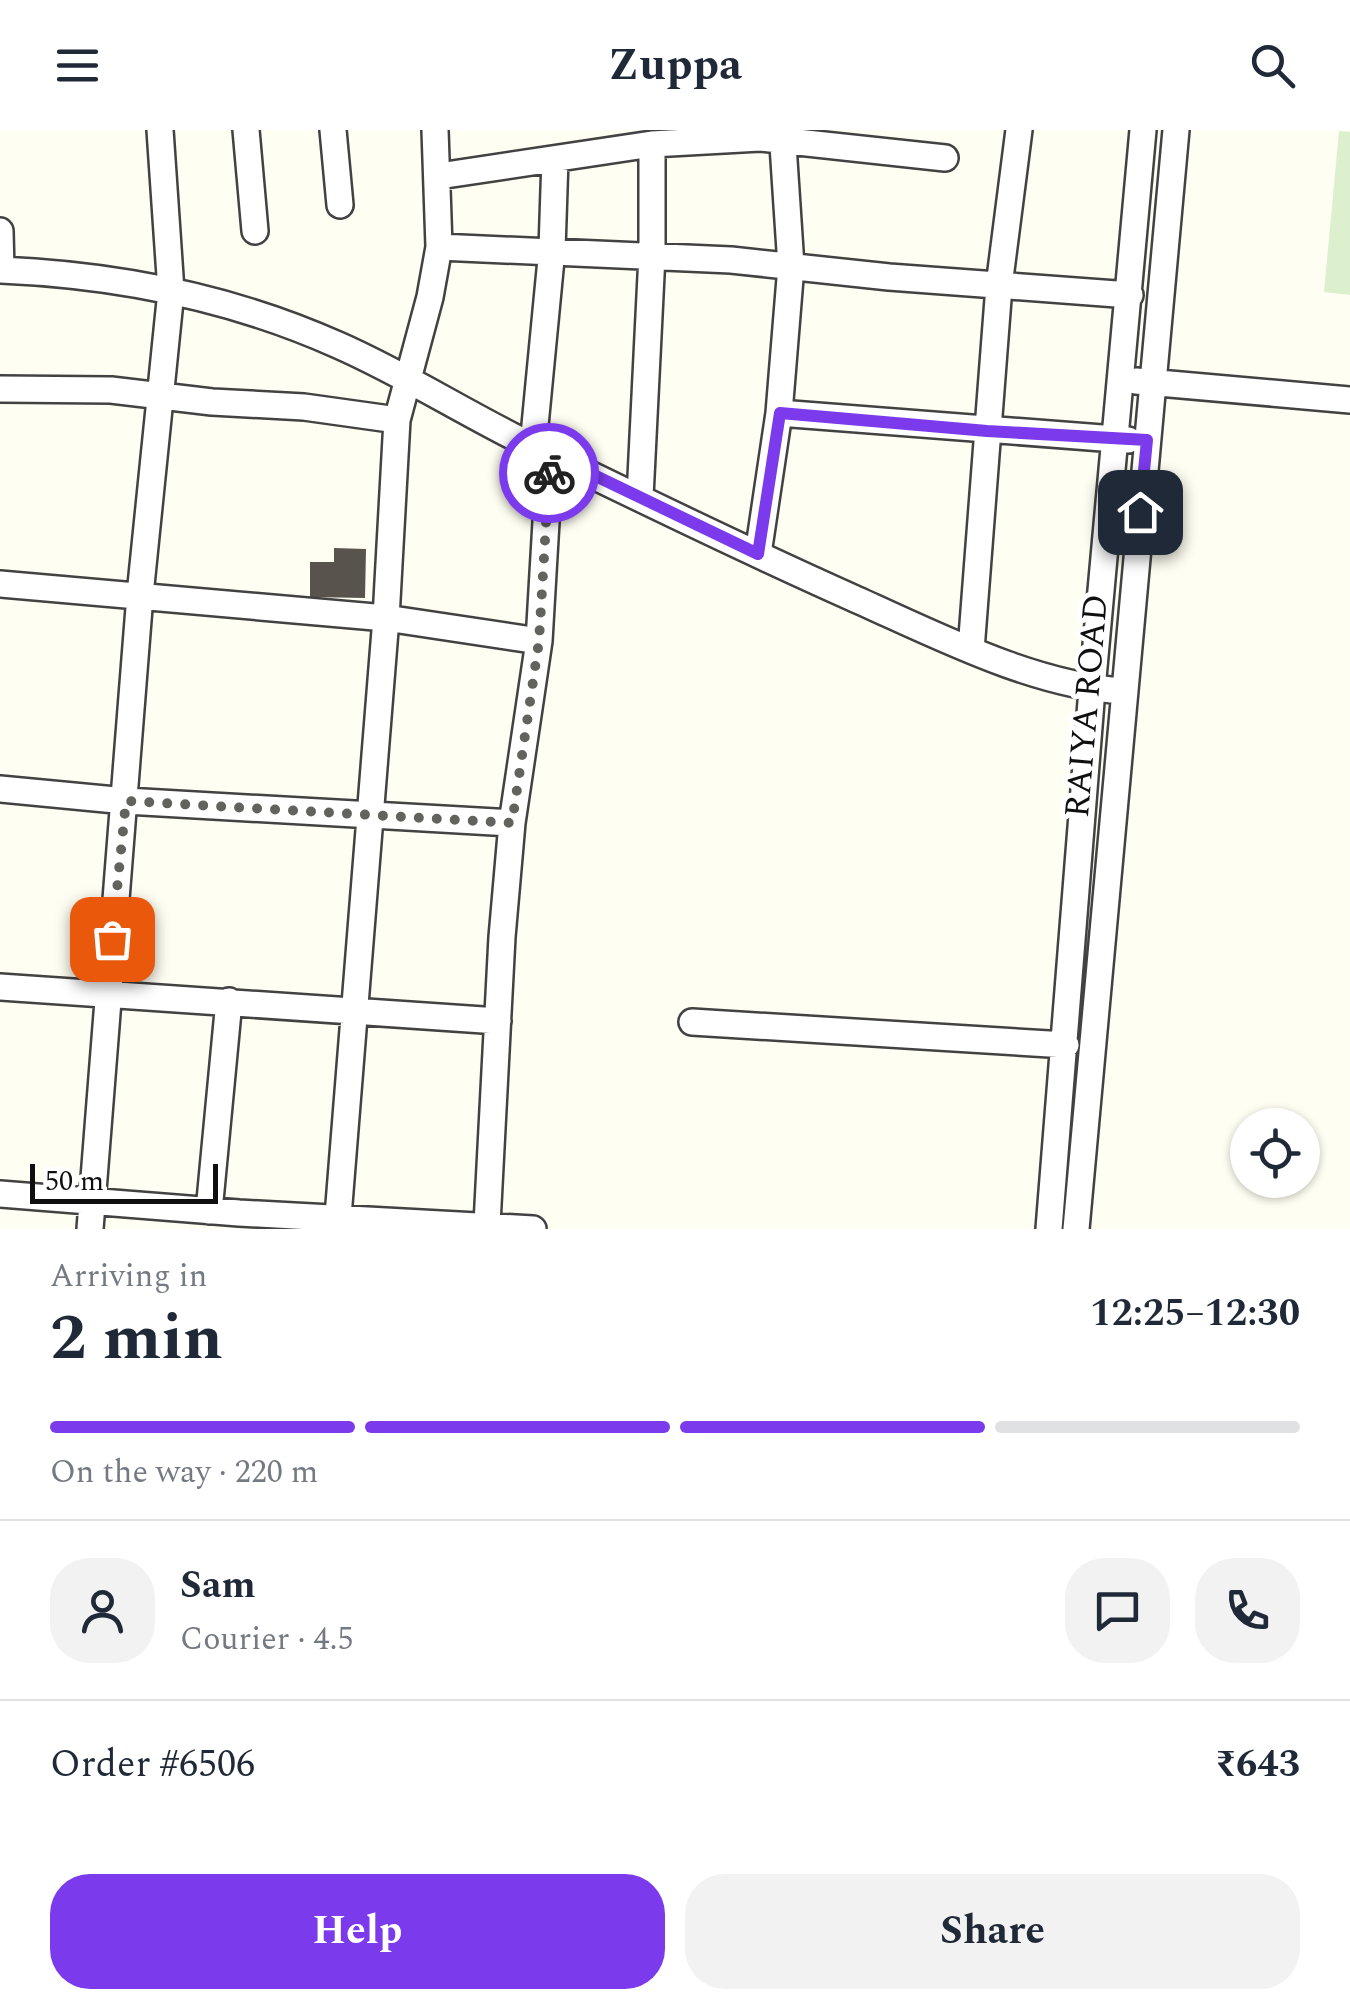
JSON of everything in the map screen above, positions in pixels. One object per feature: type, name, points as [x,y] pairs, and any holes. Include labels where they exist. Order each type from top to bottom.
[{"type":"street","points":[[90,1229],[140,595],[170,291],[160,130]]},
{"type":"street","points":[[246,130],[255,231]]},
{"type":"street","points":[[333,130],[340,205]]},
{"type":"street","points":[[338,1223],[386,618],[397,420],[439,247],[435,130]]},
{"type":"street","points":[[970,650],[999,286],[1018,130]]},
{"type":"street","name":"RAIYA ROAD","points":[[1049,1229],[1092,689],[1143,130]]},
{"type":"street","name":"RAIYA ROAD","points":[[1076,1229],[1176,130]]},
{"type":"street","points":[[439,176],[652,144],[782,134],[946,158]]},
{"type":"street","points":[[758,554],[780,413],[791,266],[782,134]]},
{"type":"street","points":[[640,497],[652,255],[652,144]]},
{"type":"street","points":[[487,1224],[512,823],[539,641],[542,450],[556,159]]},
{"type":"street","points":[[0,230],[1,270],[49,272],[170,291],[262,315],[340,346],[542,450],[970,650],[1092,689],[1123,691]]},
{"type":"street","points":[[439,247],[652,255],[1130,295]]},
{"type":"street","points":[[1121,380],[1350,400]]},
{"type":"street","points":[[0,388],[111,390],[304,407],[397,420]]},
{"type":"street","points":[[780,413],[1147,440]]},
{"type":"street","points":[[0,584],[386,618],[539,641]]},
{"type":"street","points":[[0,789],[126,801],[512,823]]},
{"type":"street","points":[[0,987],[498,1021]]},
{"type":"street","points":[[208,1211],[230,1001]]},
{"type":"street","points":[[692,1022],[1066,1045]]},
{"type":"street","points":[[0,1194],[338,1223],[487,1224],[533,1229]]},
{"type":"green space","points":[[1339,131],[1350,132],[1350,295],[1324,292]]},
{"type":"building","points":[[334,548],[366,549],[365,598],[310,597],[310,562],[334,562]]},
{"type":"way so far","points":[[112,939],[126,801],[512,823],[539,641],[549,473]]},
{"type":"route","points":[[549,473],[550,454],[758,554],[780,413],[1147,440],[1140,512]]}]
